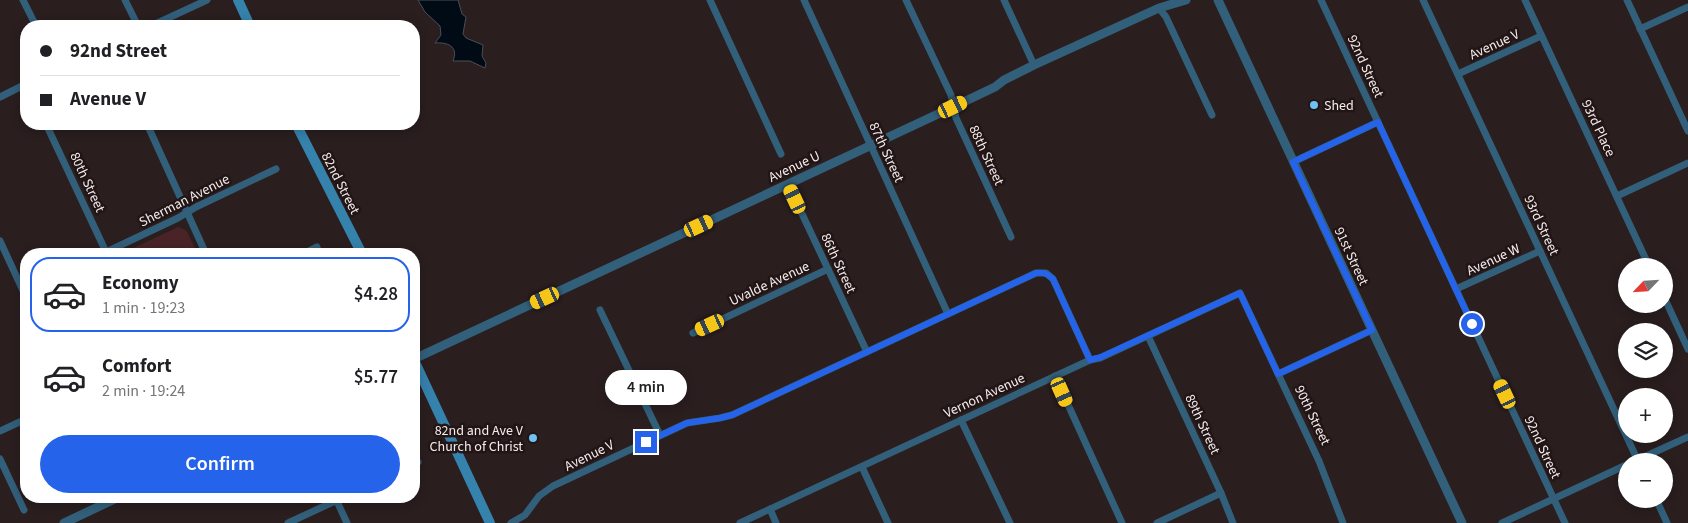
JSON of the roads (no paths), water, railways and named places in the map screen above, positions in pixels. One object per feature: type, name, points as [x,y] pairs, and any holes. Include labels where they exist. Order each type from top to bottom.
[{"type":"main road","points":[[238,0],[247,20]]},
{"type":"main road","name":"82nd Street","points":[[299,130],[359,248]]},
{"type":"main road","points":[[420,373],[490,523]]},
{"type":"street","points":[[23,0],[33,20]]},
{"type":"street","points":[[125,0],[135,20]]},
{"type":"street","points":[[164,20],[207,0]]},
{"type":"street","points":[[710,0],[781,154]]},
{"type":"street","name":"87th Street","points":[[804,0],[948,314]]},
{"type":"street","name":"88th Street","points":[[906,0],[950,95],[956,118],[1011,237]]},
{"type":"street","points":[[1004,0],[1034,65]]},
{"type":"street","name":"Avenue U","points":[[420,357],[995,87],[1004,80],[1157,4],[1186,0]]},
{"type":"street","name":"91st Street","points":[[1218,0],[1462,523]]},
{"type":"street","name":"92nd Street","points":[[1321,0],[1565,523]]},
{"type":"street","name":"93rd Street","points":[[1423,0],[1633,453]]},
{"type":"street","name":"93rd Place","points":[[1525,0],[1646,258]]},
{"type":"street","points":[[1627,0],[1688,131]]},
{"type":"street","points":[[1157,4],[1166,17],[1212,115]]},
{"type":"street","points":[[1640,29],[1688,7]]},
{"type":"street","name":"Avenue V","points":[[1458,74],[1542,36]]},
{"type":"street","points":[[0,97],[20,87]]},
{"type":"street","points":[[1293,162],[1378,122]]},
{"type":"street","name":"80th Street","points":[[49,130],[102,248]]},
{"type":"street","points":[[150,130],[203,248]]},
{"type":"street","points":[[1617,196],[1688,163]]},
{"type":"street","name":"Sherman Avenue","points":[[115,248],[276,169]]},
{"type":"street","name":"86th Street","points":[[788,184],[867,352]]},
{"type":"street","points":[[0,241],[20,283]]},
{"type":"street","name":"Avenue W","points":[[1456,289],[1540,251]]},
{"type":"street","name":"Uvalde Avenue","points":[[693,333],[828,269]]},
{"type":"street","name":"Avenue V","points":[[511,523],[525,515],[545,490],[660,435],[687,423],[732,415],[1036,273],[1046,273],[1053,279],[1090,360]]},
{"type":"street","name":"Vernon Avenue","points":[[740,523],[1055,376],[1148,336],[1240,293]]},
{"type":"street","name":"90th Street","points":[[1240,293],[1320,461],[1344,523]]},
{"type":"street","points":[[600,310],[660,435]]},
{"type":"street","points":[[1671,313],[1688,349]]},
{"type":"street","points":[[1278,374],[1372,330]]},
{"type":"street","name":"89th Street","points":[[1148,336],[1233,523]]},
{"type":"street","points":[[1055,376],[1097,472],[1122,523]]},
{"type":"street","points":[[961,420],[1010,523]]},
{"type":"street","points":[[0,431],[20,422]]},
{"type":"street","points":[[1654,453],[1688,437]]},
{"type":"street","points":[[0,459],[20,502]]},
{"type":"street","points":[[862,466],[888,523]]},
{"type":"street","points":[[1502,523],[1618,469]]},
{"type":"street","points":[[1158,523],[1221,493]]},
{"type":"street","points":[[21,503],[24,510]]},
{"type":"street","points":[[64,523],[107,503]]},
{"type":"street","points":[[288,523],[326,503]]},
{"type":"street","points":[[338,503],[347,523]]},
{"type":"street","points":[[1660,508],[1667,523]]},
{"type":"street","points":[[770,509],[776,523]]},
{"type":"place","name":"Shed","points":[[1314,105]]},
{"type":"place","name":"82nd and Ave V Church of Christ","points":[[533,438]]}]
